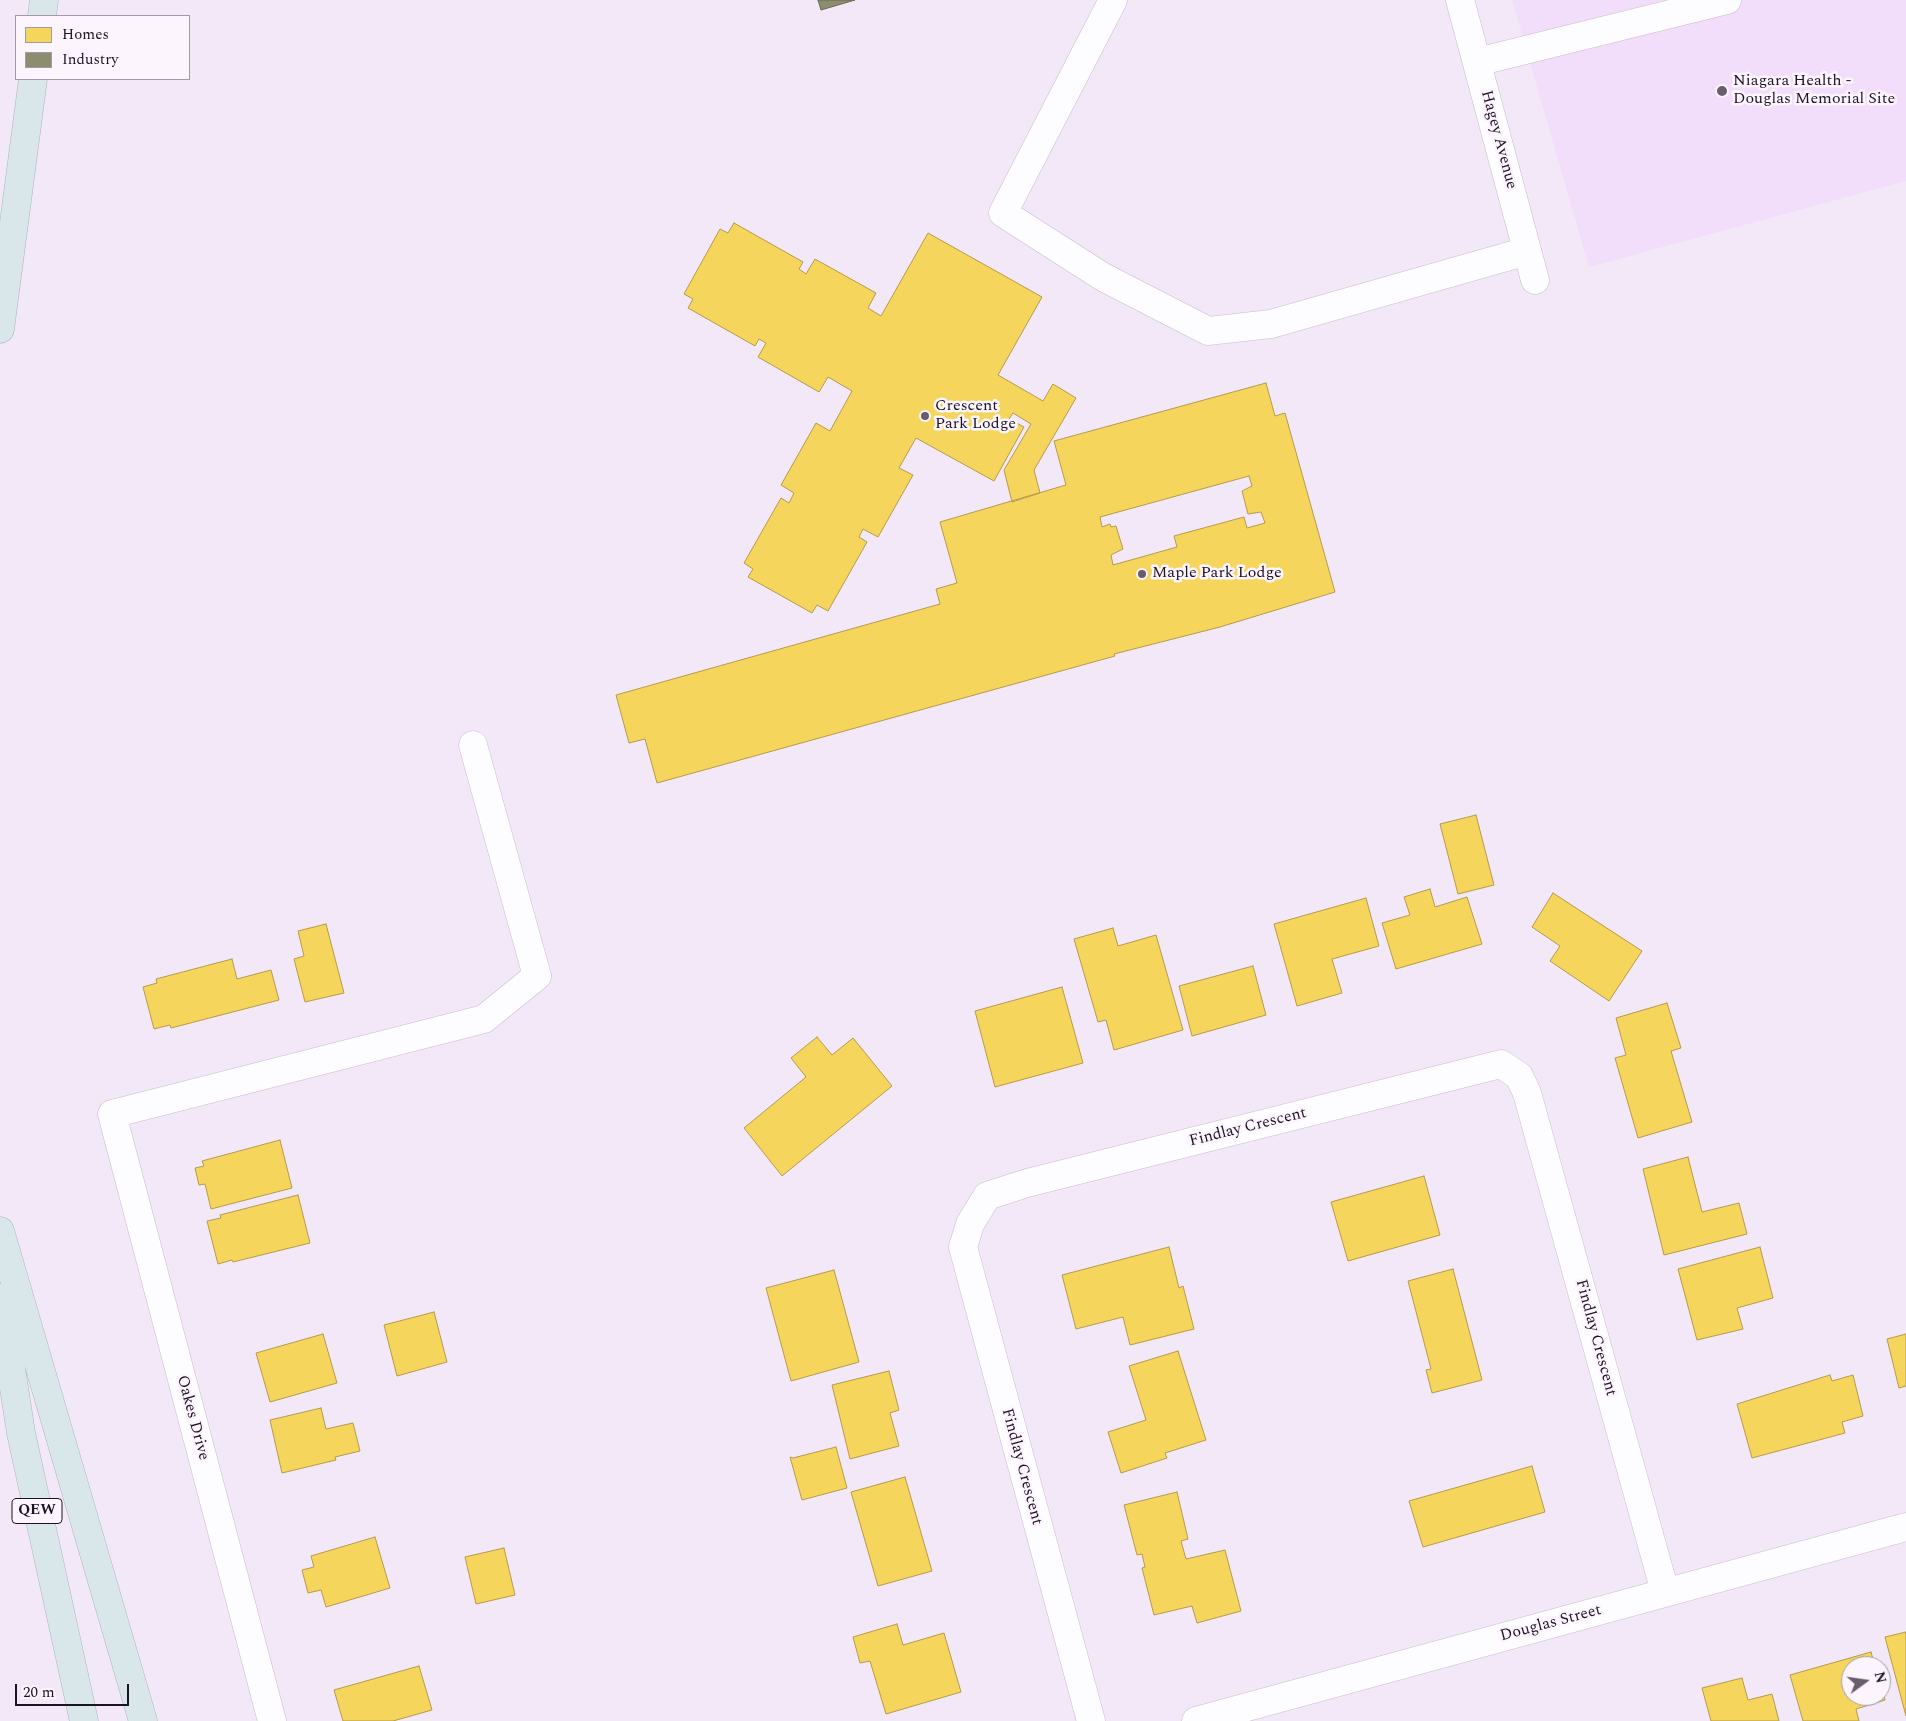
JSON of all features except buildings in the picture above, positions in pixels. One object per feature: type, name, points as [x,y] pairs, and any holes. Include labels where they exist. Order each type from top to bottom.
[{"type":"highway","points":[[42,15],[44,0]]},
{"type":"highway","points":[[0,329],[33,80]]},
{"type":"highway","points":[[0,1230],[143,1721]]},
{"type":"highway","name":"QEW","points":[[0,1298],[20,1433],[84,1721]]},
{"type":"street","points":[[1113,0],[1003,213],[1103,277],[1208,331],[1271,324],[1527,251]]},
{"type":"street","name":"Hagey Avenue","points":[[1460,0],[1535,280]]},
{"type":"street","points":[[1477,62],[1727,0]]},
{"type":"street","name":"Oakes Drive","points":[[272,1721],[112,1114],[484,1018],[538,976],[473,744]]},
{"type":"street","name":"Findlay Crescent","points":[[1091,1721],[963,1247],[970,1224],[982,1203],[987,1196],[1026,1183],[1501,1064],[1519,1076],[1528,1093],[1665,1592]]},
{"type":"street","name":"Douglas Street","points":[[1196,1721],[1906,1527]]},
{"type":"shaded area","name":"Niagara Health - Douglas Memorial Site","points":[[1512,0],[1906,0],[1906,181],[1589,267]]},
{"type":"place","name":"Niagara Health - Douglas Memorial Site","points":[[1722,91]]},
{"type":"place","name":"Crescent Park Lodge","points":[[925,416]]},
{"type":"place","name":"Maple Park Lodge","points":[[1142,574]]}]
